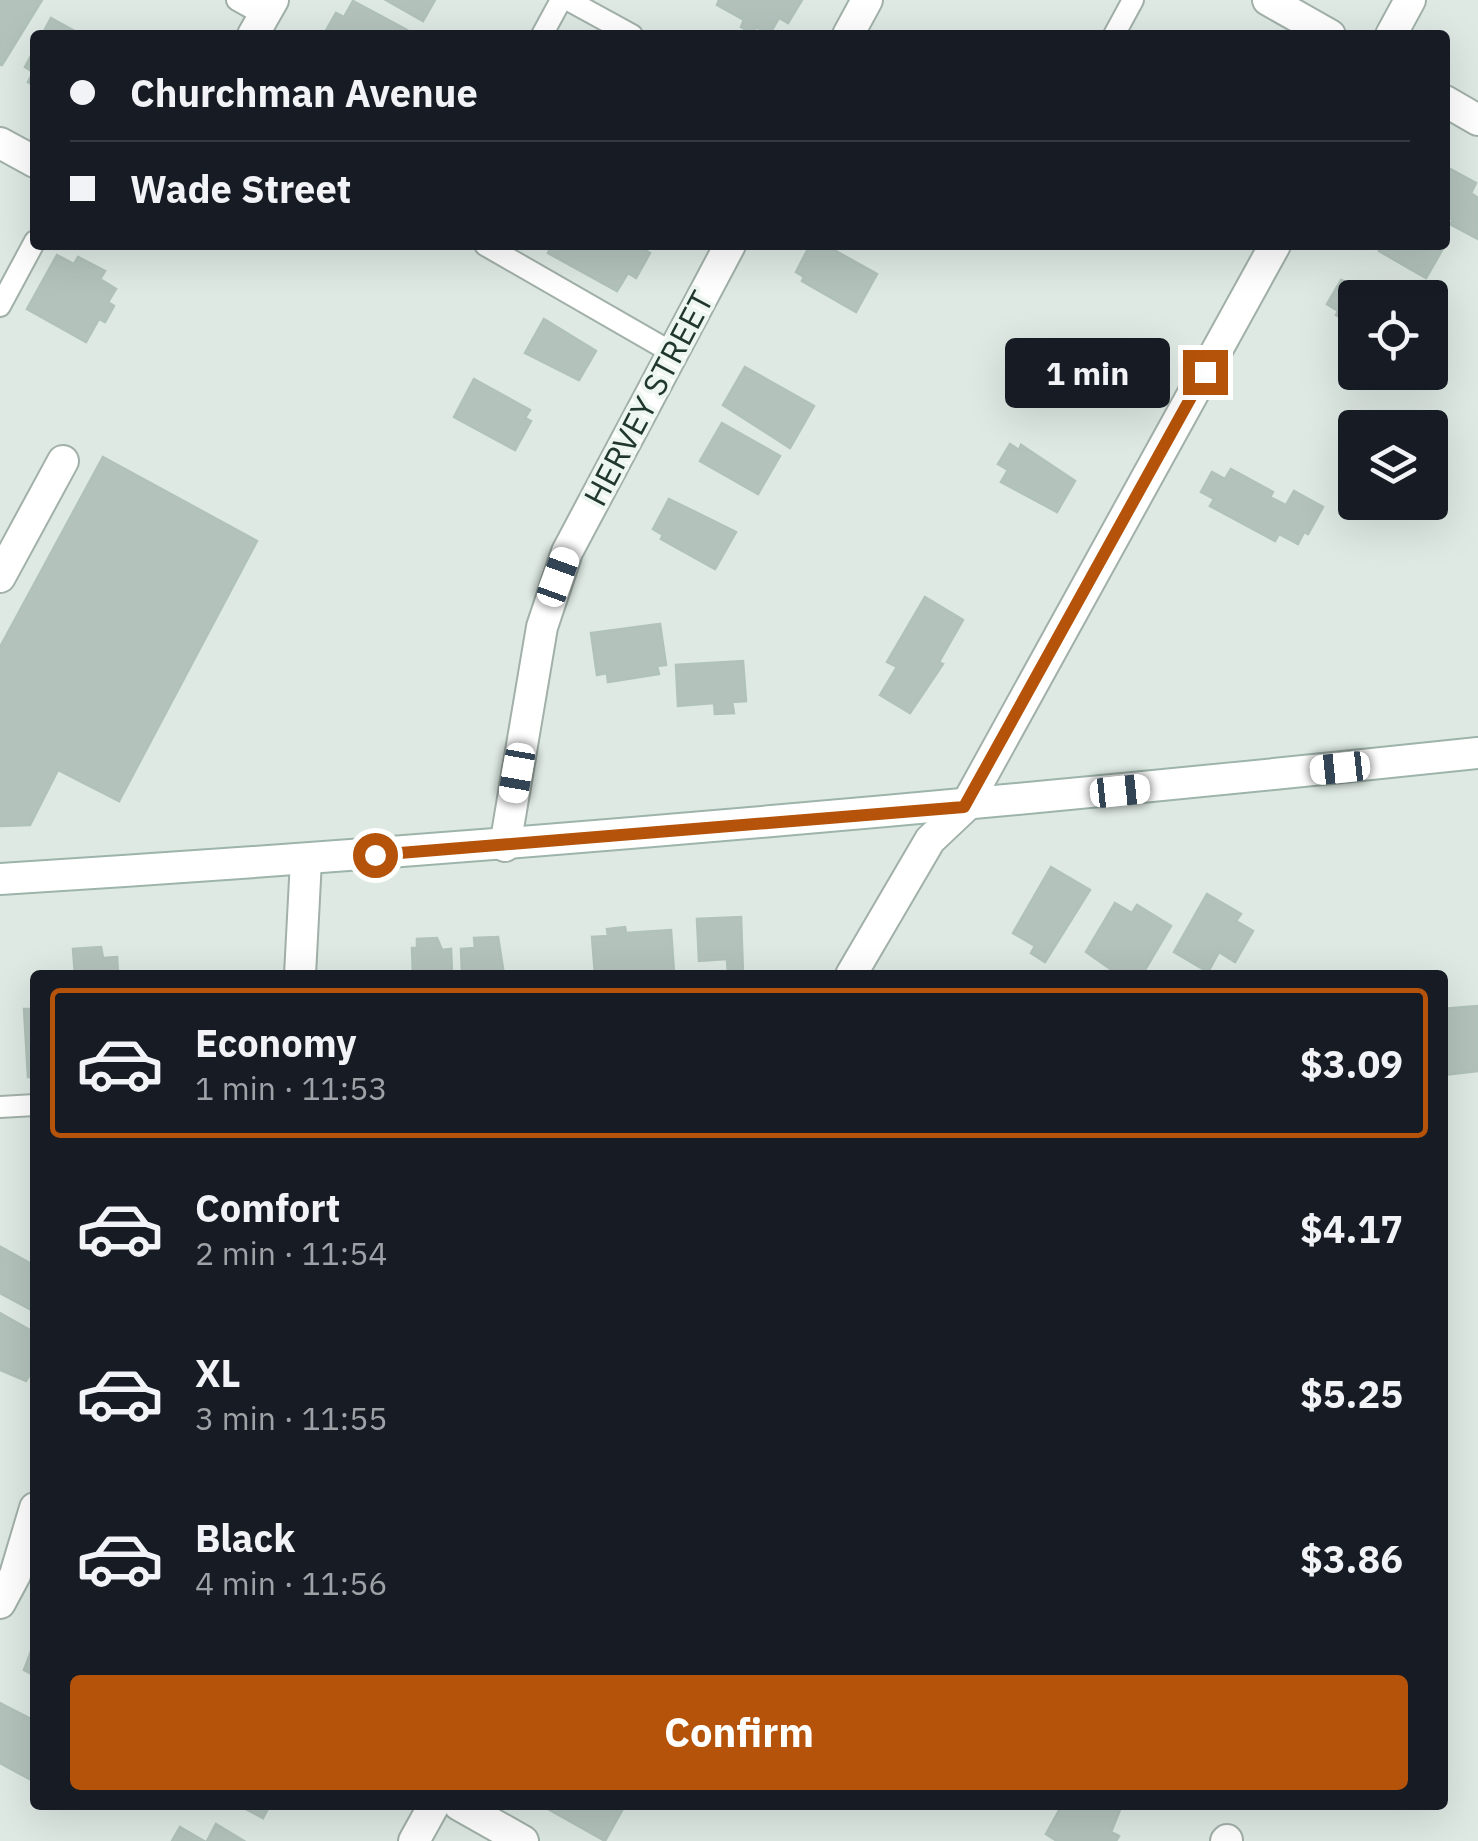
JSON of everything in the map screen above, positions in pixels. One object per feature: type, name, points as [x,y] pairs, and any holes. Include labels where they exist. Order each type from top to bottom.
[{"type":"street","points":[[851,30],[868,0]]},
{"type":"street","points":[[1268,0],[1321,30]]},
{"type":"street","points":[[1394,30],[1410,0]]},
{"type":"street","points":[[1450,103],[1478,120]]},
{"type":"street","points":[[0,143],[30,159]]},
{"type":"street","name":"HERVEY STREET","points":[[505,846],[550,602],[596,493],[727,250]]},
{"type":"street","points":[[854,970],[930,840],[964,807],[1272,250]]},
{"type":"street","points":[[0,577],[63,461]]},
{"type":"street","points":[[0,879],[505,846],[964,807],[1478,753]]},
{"type":"street","points":[[300,970],[306,860]]},
{"type":"street","points":[[0,1524],[30,1540]]},
{"type":"street","points":[[0,1603],[30,1543]]},
{"type":"street","points":[[414,1841],[431,1810]]},
{"type":"street","points":[[467,1810],[523,1841]]},
{"type":"lane","points":[[236,0],[263,17]]},
{"type":"lane","points":[[545,30],[565,0],[622,30]]},
{"type":"lane","points":[[1117,30],[1133,0]]},
{"type":"lane","points":[[0,306],[30,249]]},
{"type":"lane","points":[[494,250],[671,352]]},
{"type":"lane","points":[[0,1107],[30,1105]]},
{"type":"building","points":[[0,0],[42,0],[2,65],[0,65]]},
{"type":"building","points":[[386,0],[435,0],[423,21]]},
{"type":"building","points":[[719,0],[802,0],[788,23],[779,18],[772,30],[746,30],[741,27],[744,20],[717,5]]},
{"type":"building","points":[[353,1],[407,30],[326,30],[336,13],[344,17]]},
{"type":"building","points":[[51,18],[73,30],[45,30]]},
{"type":"building","points":[[1450,169],[1476,183],[1471,193],[1478,198],[1478,239],[1450,224]]},
{"type":"building","points":[[807,250],[834,250],[877,274],[856,312],[802,281],[804,277],[796,272]]},
{"type":"building","points":[[1380,250],[1442,250],[1426,278]]},
{"type":"building","points":[[548,253],[650,253],[636,278],[628,273],[617,291]]},
{"type":"building","points":[[57,255],[74,264],[78,257],[105,271],[100,279],[116,289],[108,302],[114,306],[105,322],[99,319],[86,342],[27,309]]},
{"type":"building","points":[[1338,285],[1338,311],[1327,304]]},
{"type":"building","points":[[544,319],[596,351],[579,380],[525,353]]},
{"type":"building","points":[[745,367],[814,406],[790,448],[723,405]]},
{"type":"building","points":[[474,379],[530,410],[525,418],[531,421],[515,450],[454,417]]},
{"type":"building","points":[[722,423],[780,456],[758,494],[700,461]]},
{"type":"building","points":[[1010,444],[1019,450],[1021,445],[1075,481],[1057,512],[1001,482],[1008,470],[998,464]]},
{"type":"building","points":[[103,457],[257,541],[119,801],[58,770],[30,825],[0,826],[0,647]]},
{"type":"building","points":[[1231,469],[1273,492],[1270,497],[1286,505],[1294,491],[1323,507],[1308,534],[1304,532],[1298,544],[1279,534],[1275,541],[1210,506],[1214,499],[1201,492],[1212,472],[1225,479]]},
{"type":"building","points":[[669,499],[736,532],[715,569],[661,539],[663,535],[653,529]]},
{"type":"building","points":[[925,597],[963,620],[939,662],[943,664],[910,713],[880,695],[897,667],[887,662]]},
{"type":"building","points":[[660,624],[666,665],[657,666],[659,674],[608,682],[607,673],[597,675],[591,633]]},
{"type":"building","points":[[743,661],[746,701],[732,702],[734,713],[715,714],[714,703],[678,706],[676,665]]},
{"type":"building","points":[[1051,867],[1090,890],[1045,962],[1031,953],[1035,946],[1013,933]]},
{"type":"building","points":[[1207,894],[1241,914],[1236,921],[1253,931],[1235,962],[1219,952],[1209,970],[1174,952]]},
{"type":"building","points":[[1115,903],[1132,913],[1137,905],[1171,926],[1145,970],[1112,970],[1086,952]]},
{"type":"building","points":[[741,917],[743,970],[728,970],[727,959],[699,961],[697,919]]},
{"type":"building","points":[[625,927],[626,933],[671,930],[674,970],[595,970],[592,937],[608,936],[607,929]]},
{"type":"building","points":[[498,937],[503,970],[462,970],[461,949],[475,948],[474,938]]},
{"type":"building","points":[[437,938],[442,950],[451,949],[452,970],[413,970],[412,948],[417,948],[417,939]]},
{"type":"building","points":[[101,947],[103,958],[117,957],[118,970],[75,970],[73,949]]},
{"type":"building","points":[[1478,1006],[1478,1071],[1448,1074],[1448,1008]]},
{"type":"building","points":[[24,1009],[30,1009],[28,1077]]},
{"type":"building","points":[[1,1247],[30,1263],[30,1309],[0,1293]]},
{"type":"building","points":[[0,1313],[30,1330],[30,1374],[26,1381],[0,1370]]},
{"type":"building","points":[[0,1703],[30,1718],[30,1779],[0,1763]]},
{"type":"building","points":[[248,1810],[267,1810],[263,1818]]},
{"type":"building","points":[[550,1810],[622,1810],[605,1841]]},
{"type":"building","points":[[1059,1810],[1120,1810],[1111,1832],[1119,1836],[1116,1841],[1057,1841],[1046,1834]]},
{"type":"building","points":[[216,1824],[244,1841],[207,1841]]},
{"type":"building","points":[[180,1827],[204,1841],[172,1841]]},
{"type":"route","points":[[375,855],[964,807],[1205,372]]}]
